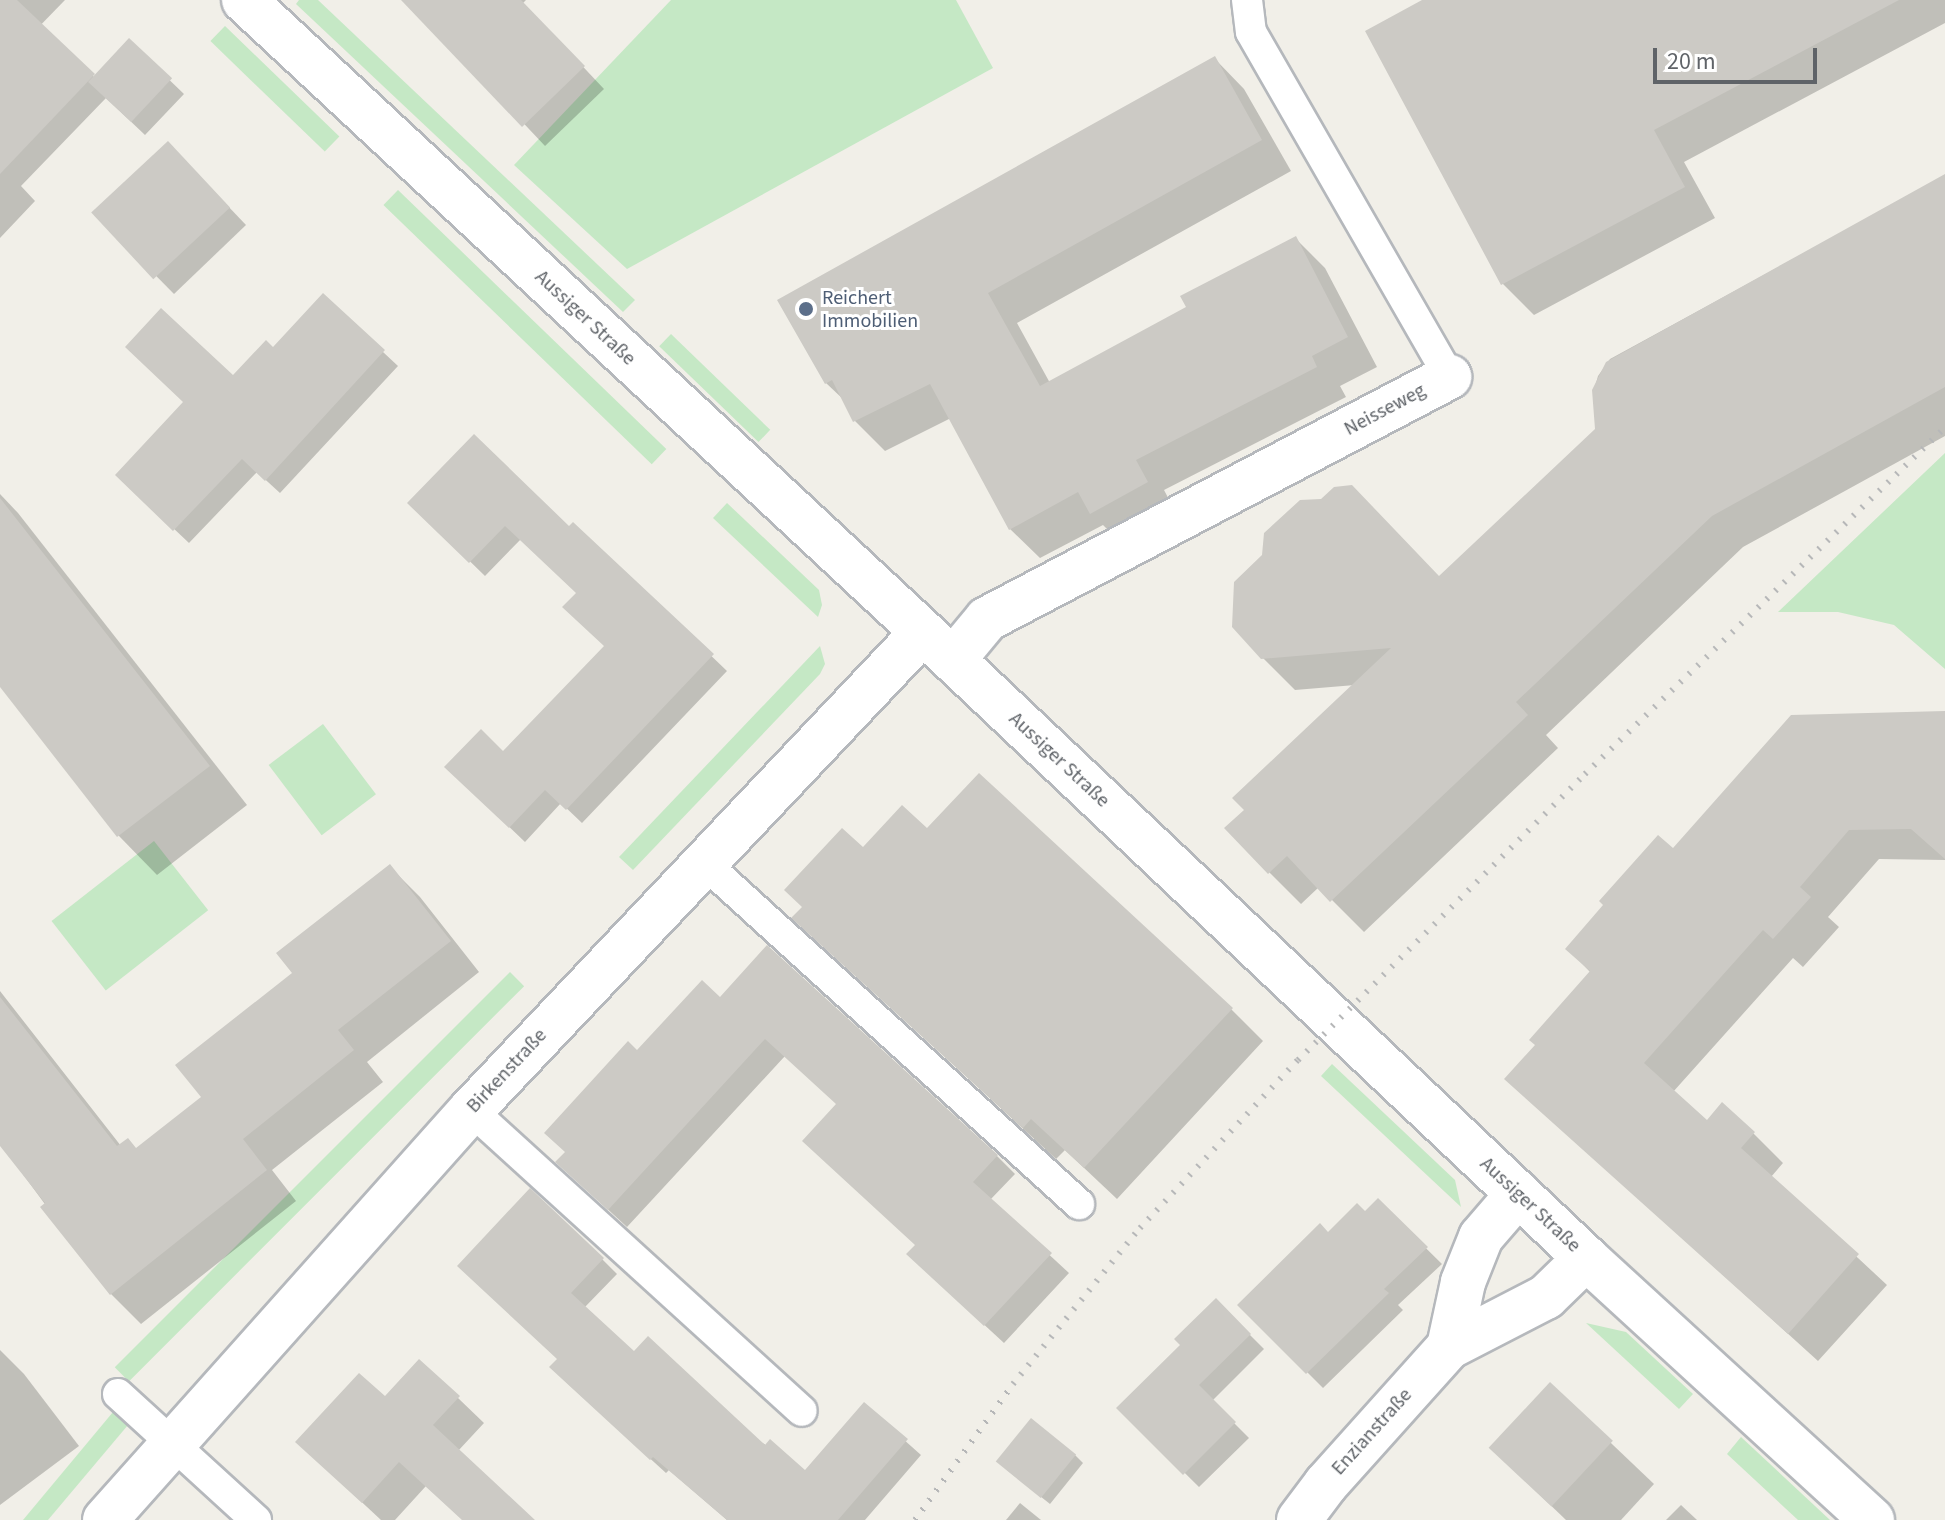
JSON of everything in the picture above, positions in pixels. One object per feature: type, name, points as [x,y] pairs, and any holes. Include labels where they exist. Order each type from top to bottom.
[{"type":"street","name":"Aussiger Straße","points":[[244,0],[938,646],[1586,1258],[1872,1520]]},
{"type":"street","name":"Neisseweg","points":[[938,646],[1449,377]]},
{"type":"street","name":"Birkenstraße","points":[[105,1520],[471,1110],[702,861],[938,646]]},
{"type":"street","name":"Enzianstraße","points":[[1449,1347],[1463,1282],[1481,1237],[1518,1194]]},
{"type":"street","name":"Enzianstraße","points":[[1299,1520],[1326,1484],[1449,1347],[1546,1297],[1586,1258]]},
{"type":"lane","name":"Neisseweg","points":[[1247,0],[1251,32],[1449,377]]},
{"type":"lane","points":[[702,861],[1079,1204]]},
{"type":"lane","points":[[471,1110],[802,1411]]},
{"type":"lane","points":[[118,1394],[256,1520]]},
{"type":"green space","points":[[299,0],[318,0],[635,300],[623,312],[296,4]]},
{"type":"green space","points":[[671,0],[956,0],[993,68],[627,269],[514,165]]},
{"type":"green space","points":[[225,26],[339,136],[325,152],[210,41]]},
{"type":"green space","points":[[398,190],[666,449],[652,464],[383,205]]},
{"type":"green space","points":[[671,334],[770,430],[758,442],[659,346]]},
{"type":"green space","points":[[1945,453],[1945,669],[1894,625],[1838,612],[1778,612]]},
{"type":"green space","points":[[727,503],[819,590],[822,605],[818,617],[713,518]]},
{"type":"green space","points":[[820,646],[825,664],[820,674],[633,870],[619,857]]},
{"type":"green space","points":[[323,724],[376,794],[322,835],[269,765]]},
{"type":"green space","points":[[154,841],[208,910],[106,990],[52,921]]},
{"type":"green space","points":[[510,972],[524,986],[129,1381],[115,1367]]},
{"type":"green space","points":[[1332,1064],[1455,1180],[1461,1207],[1321,1076]]},
{"type":"green space","points":[[1586,1323],[1626,1332],[1693,1394],[1679,1409]]},
{"type":"green space","points":[[113,1412],[128,1425],[48,1520],[23,1520]]},
{"type":"green space","points":[[1741,1437],[1830,1520],[1798,1520],[1727,1454]]},
{"type":"building","points":[[0,0],[17,0],[95,74],[0,174]]},
{"type":"building","points":[[401,0],[521,0],[585,66],[522,127]]},
{"type":"building","points":[[1422,0],[1899,0],[1654,130],[1685,187],[1501,285],[1365,31]]},
{"type":"building","points":[[129,38],[172,78],[131,122],[88,82]]},
{"type":"building","points":[[1215,56],[1262,140],[988,293],[1040,386],[1186,307],[1180,296],[1296,236],[1348,337],[1312,356],[1317,367],[1136,460],[1148,482],[1090,514],[1078,492],[1009,530],[930,384],[853,422],[832,380],[825,384],[777,300]]},
{"type":"building","points":[[168,141],[230,208],[153,279],[91,213]]},
{"type":"building","points":[[1945,174],[1945,387],[1712,516],[1516,702],[1528,715],[1330,902],[1287,856],[1268,874],[1224,828],[1244,810],[1232,798],[1391,648],[1261,659],[1232,627],[1234,582],[1262,555],[1264,533],[1300,500],[1321,499],[1334,487],[1352,485],[1439,576],[1595,429],[1592,390],[1606,362]]},
{"type":"building","points":[[323,293],[385,350],[265,481],[242,459],[173,531],[115,475],[183,402],[125,347],[161,308],[233,375],[266,340],[273,347]]},
{"type":"building","points":[[474,434],[569,526],[573,522],[714,654],[566,810],[545,790],[509,828],[444,767],[481,729],[503,751],[604,646],[562,607],[576,593],[505,526],[469,563],[407,503]]},
{"type":"building","points":[[0,498],[210,766],[117,837],[0,687]]},
{"type":"building","points":[[1945,711],[1945,859],[1911,829],[1849,830],[1800,887],[1811,897],[1773,939],[1763,930],[1644,1063],[1707,1120],[1722,1102],[1755,1132],[1741,1148],[1859,1254],[1788,1334],[1504,1079],[1535,1045],[1529,1040],[1590,971],[1565,949],[1603,905],[1599,901],[1658,835],[1673,848],[1791,715]]},
{"type":"building","points":[[979,773],[1233,1008],[1084,1168],[1031,1119],[1023,1128],[791,918],[802,907],[784,890],[842,828],[863,847],[902,805],[927,828]]},
{"type":"building","points":[[390,864],[451,941],[338,1030],[354,1050],[243,1139],[267,1170],[110,1295],[40,1207],[45,1203],[0,1146],[0,997],[117,1146],[128,1138],[136,1148],[201,1097],[175,1065],[292,973],[276,953]]},
{"type":"building","points":[[767,945],[998,1155],[973,1182],[1052,1253],[984,1326],[906,1254],[915,1245],[802,1141],[836,1104],[765,1039],[608,1210],[555,1162],[565,1152],[544,1133],[628,1041],[637,1050],[702,980],[720,997]]},
{"type":"building","points":[[530,1188],[604,1258],[571,1293],[634,1351],[648,1336],[765,1445],[770,1439],[805,1470],[864,1402],[908,1439],[838,1520],[727,1520],[653,1457],[650,1460],[549,1367],[557,1359],[457,1266]]},
{"type":"building","points":[[1378,1198],[1428,1247],[1384,1289],[1389,1293],[1306,1374],[1237,1305],[1320,1223],[1328,1232],[1357,1203],[1365,1211]]},
{"type":"building","points":[[1216,1298],[1251,1334],[1199,1385],[1236,1422],[1183,1475],[1116,1408],[1180,1345],[1174,1339]]},
{"type":"building","points":[[419,1359],[460,1396],[433,1425],[535,1520],[462,1520],[399,1462],[362,1503],[295,1442],[359,1373],[385,1396]]},
{"type":"building","points":[[1550,1382],[1613,1441],[1552,1506],[1489,1448]]},
{"type":"building","points":[[1031,1418],[1076,1455],[1041,1498],[996,1462]]},
{"type":"railway","points":[[915,1520],[1013,1384],[1140,1228],[1298,1060],[1585,774],[1945,428]]},
{"type":"place","name":"Reichert Immobilien","points":[[806,309]]}]
